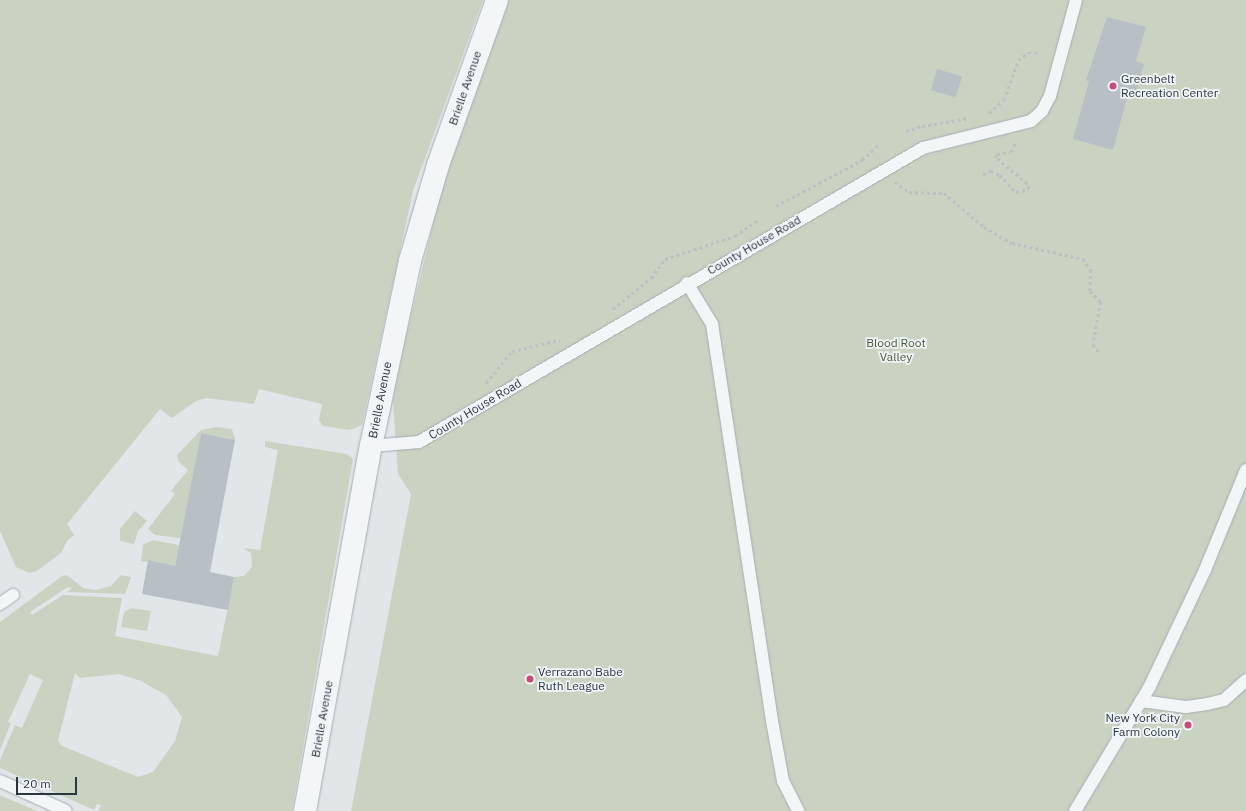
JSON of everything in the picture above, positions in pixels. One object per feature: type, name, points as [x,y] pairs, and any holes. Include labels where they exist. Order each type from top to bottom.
[{"type":"street","name":"Brielle Avenue","points":[[305,811],[371,446],[396,323],[423,214],[497,0]]},
{"type":"lane","name":"County House Road","points":[[371,446],[419,442],[687,283],[923,148],[1031,121],[1042,110],[1050,96],[1076,0]]},
{"type":"lane","points":[[687,283],[712,324],[772,722],[783,781],[798,811]]},
{"type":"lane","points":[[1075,811],[1141,701],[1205,570],[1246,470]]},
{"type":"lane","points":[[0,604],[13,595]]},
{"type":"lane","points":[[1141,701],[1186,707],[1207,704],[1224,700],[1246,680]]},
{"type":"lane","points":[[0,781],[66,811]]},
{"type":"path","points":[[982,116],[994,111],[1004,100],[1018,60],[1028,53],[1039,53]]},
{"type":"path","points":[[906,131],[922,126],[975,117]]},
{"type":"path","points":[[983,174],[991,171],[1000,175],[1016,192],[1028,189],[1028,184],[995,157],[999,153],[1011,152],[1015,143]]},
{"type":"path","points":[[776,206],[862,160],[880,144]]},
{"type":"path","points":[[894,181],[909,192],[944,193],[984,228],[1012,243],[1084,259],[1091,270],[1090,291],[1101,302],[1093,345],[1098,351]]},
{"type":"path","points":[[607,315],[619,301],[651,278],[665,259],[735,236],[758,220]]},
{"type":"path","points":[[483,386],[512,351],[563,340]]},
{"type":"green space","points":[[0,0],[483,0],[413,191],[362,425],[350,430],[323,426],[319,420],[322,404],[259,389],[254,404],[206,398],[196,401],[172,418],[160,409],[67,524],[74,535],[67,541],[61,553],[37,571],[29,573],[16,567],[0,531]]},
{"type":"green space","name":"Blood Root Valley","points":[[509,0],[1246,0],[1246,811],[351,811],[411,494],[398,474],[393,401],[397,374],[443,182]]},
{"type":"green space","points":[[216,427],[232,429],[235,440],[201,433],[181,538],[155,535],[148,529],[175,494],[171,491],[188,470],[178,461],[177,455],[201,430]]},
{"type":"green space","points":[[265,441],[347,454],[353,459],[292,811],[98,811],[101,805],[97,804],[94,810],[0,768],[0,760],[15,725],[22,728],[43,680],[30,674],[8,722],[11,723],[0,750],[0,622],[62,576],[67,575],[83,588],[96,590],[111,586],[121,575],[131,577],[125,594],[67,592],[72,588],[68,587],[30,612],[32,615],[63,595],[122,598],[115,636],[218,656],[234,577],[244,576],[252,567],[251,553],[243,548],[260,550],[278,450],[265,447]],"holes":[[[75,673],[80,678],[119,674],[141,681],[166,695],[182,717],[175,741],[153,772],[138,777],[62,746],[58,741]]]},
{"type":"green space","points":[[135,511],[147,521],[138,531],[134,544],[120,541],[120,529]]},
{"type":"green space","points":[[153,540],[179,545],[175,566],[141,561],[143,545]]},
{"type":"green space","points":[[131,608],[151,611],[147,631],[121,627],[124,612]]},
{"type":"green space","points":[[0,795],[37,811],[0,811]]},
{"type":"building","name":"Greenbelt Recreation Center","points":[[1107,17],[1146,27],[1136,61],[1144,64],[1136,93],[1129,91],[1113,150],[1073,139],[1089,81],[1086,80]]},
{"type":"building","points":[[937,69],[962,76],[956,97],[931,90]]},
{"type":"building","points":[[201,433],[235,440],[210,572],[234,577],[228,610],[142,594],[148,560],[175,566]]},
{"type":"place","name":"Greenbelt Recreation Center","points":[[1113,86]]},
{"type":"place","name":"Verrazano Babe Ruth League","points":[[530,679]]},
{"type":"place","name":"New York City Farm Colony","points":[[1188,725]]}]
